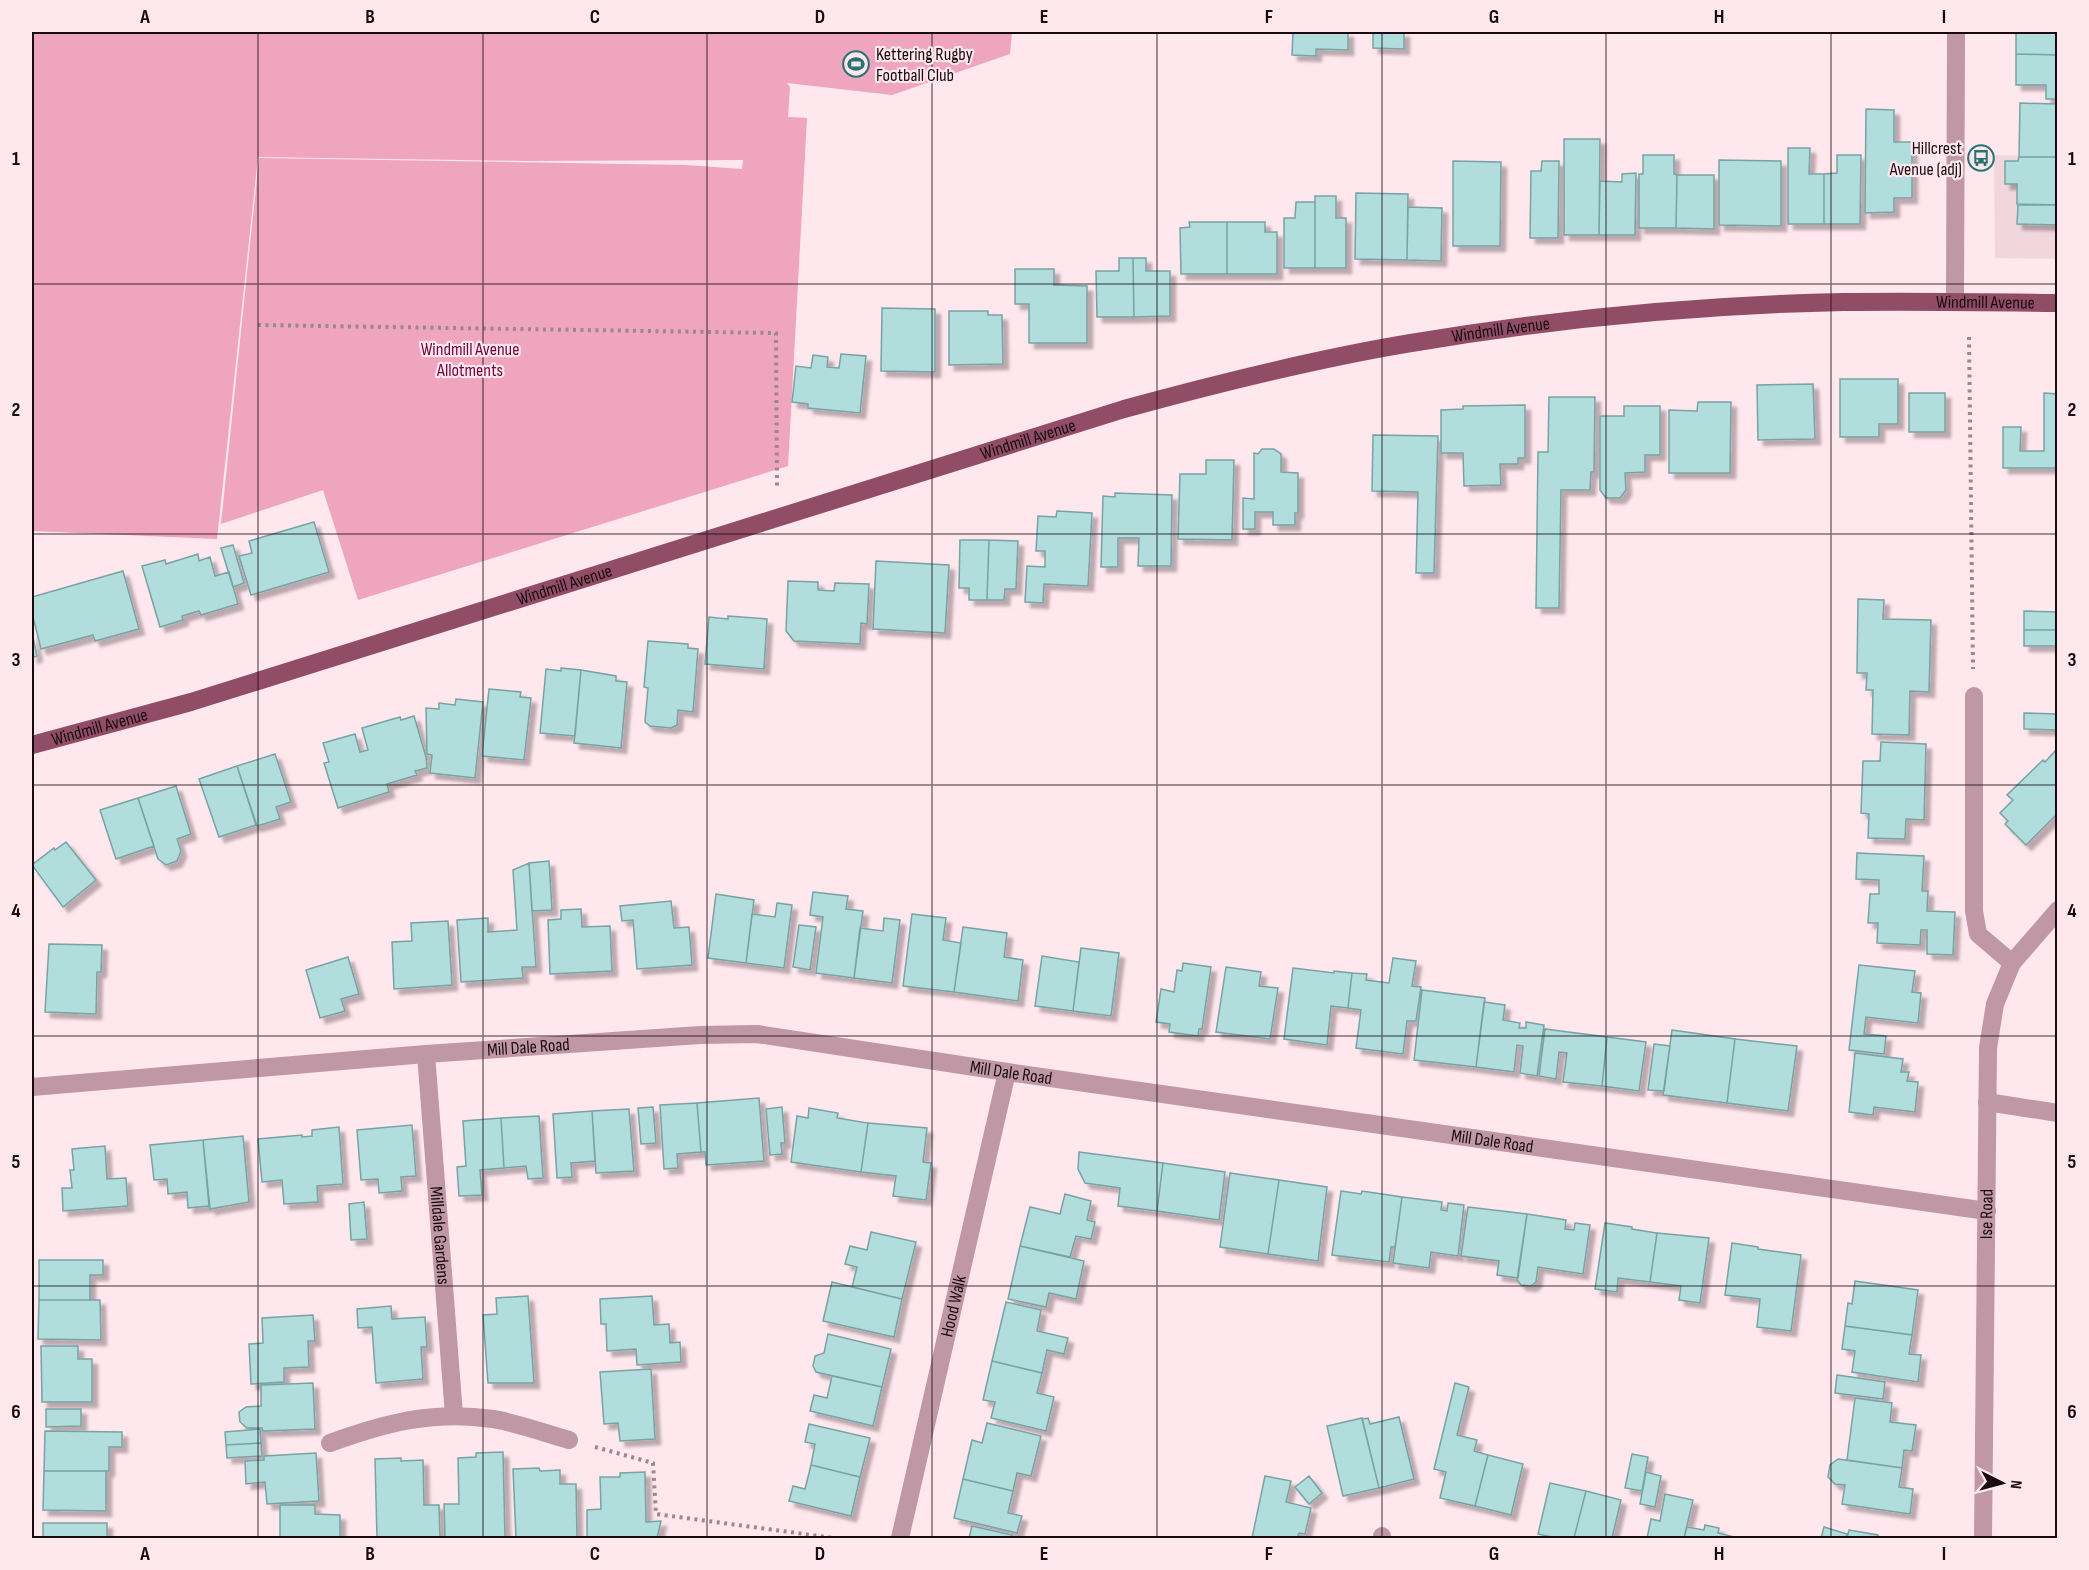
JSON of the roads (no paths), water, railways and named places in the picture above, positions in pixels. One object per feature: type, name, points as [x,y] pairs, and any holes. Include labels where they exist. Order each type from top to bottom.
[{"type":"main road","name":"Windmill Avenue","points":[[32,745],[191,702],[1147,403],[1215,384],[1296,366],[1410,343],[1515,328],[1733,307],[1844,302],[2058,303]]},
{"type":"street","points":[[1955,302],[1956,32]]},
{"type":"street","points":[[1974,696],[1974,911],[1978,934],[2012,963]]},
{"type":"street","name":"Ise Road","points":[[1983,1539],[1988,1048],[1995,1004],[2012,963],[2058,910]]},
{"type":"street","name":"Mill Dale Road","points":[[32,1088],[426,1054],[700,1035],[757,1034],[1007,1072],[1987,1211]]},
{"type":"street","name":"Milldale Gardens","points":[[426,1054],[454,1415]]},
{"type":"street","name":"Hood Walk","points":[[900,1539],[1007,1072]]},
{"type":"street","points":[[1987,1102],[2058,1113]]},
{"type":"street","points":[[330,1443],[396,1422],[454,1415],[495,1420],[569,1440]]},
{"type":"place","name":"Kettering Rugby Football Club","points":[[856,64]]},
{"type":"place","name":"Hillcrest Avenue (adj)","points":[[1981,158]]},
{"type":"park label","name":"Windmill Avenue Allotments","points":[[470,359]]}]
